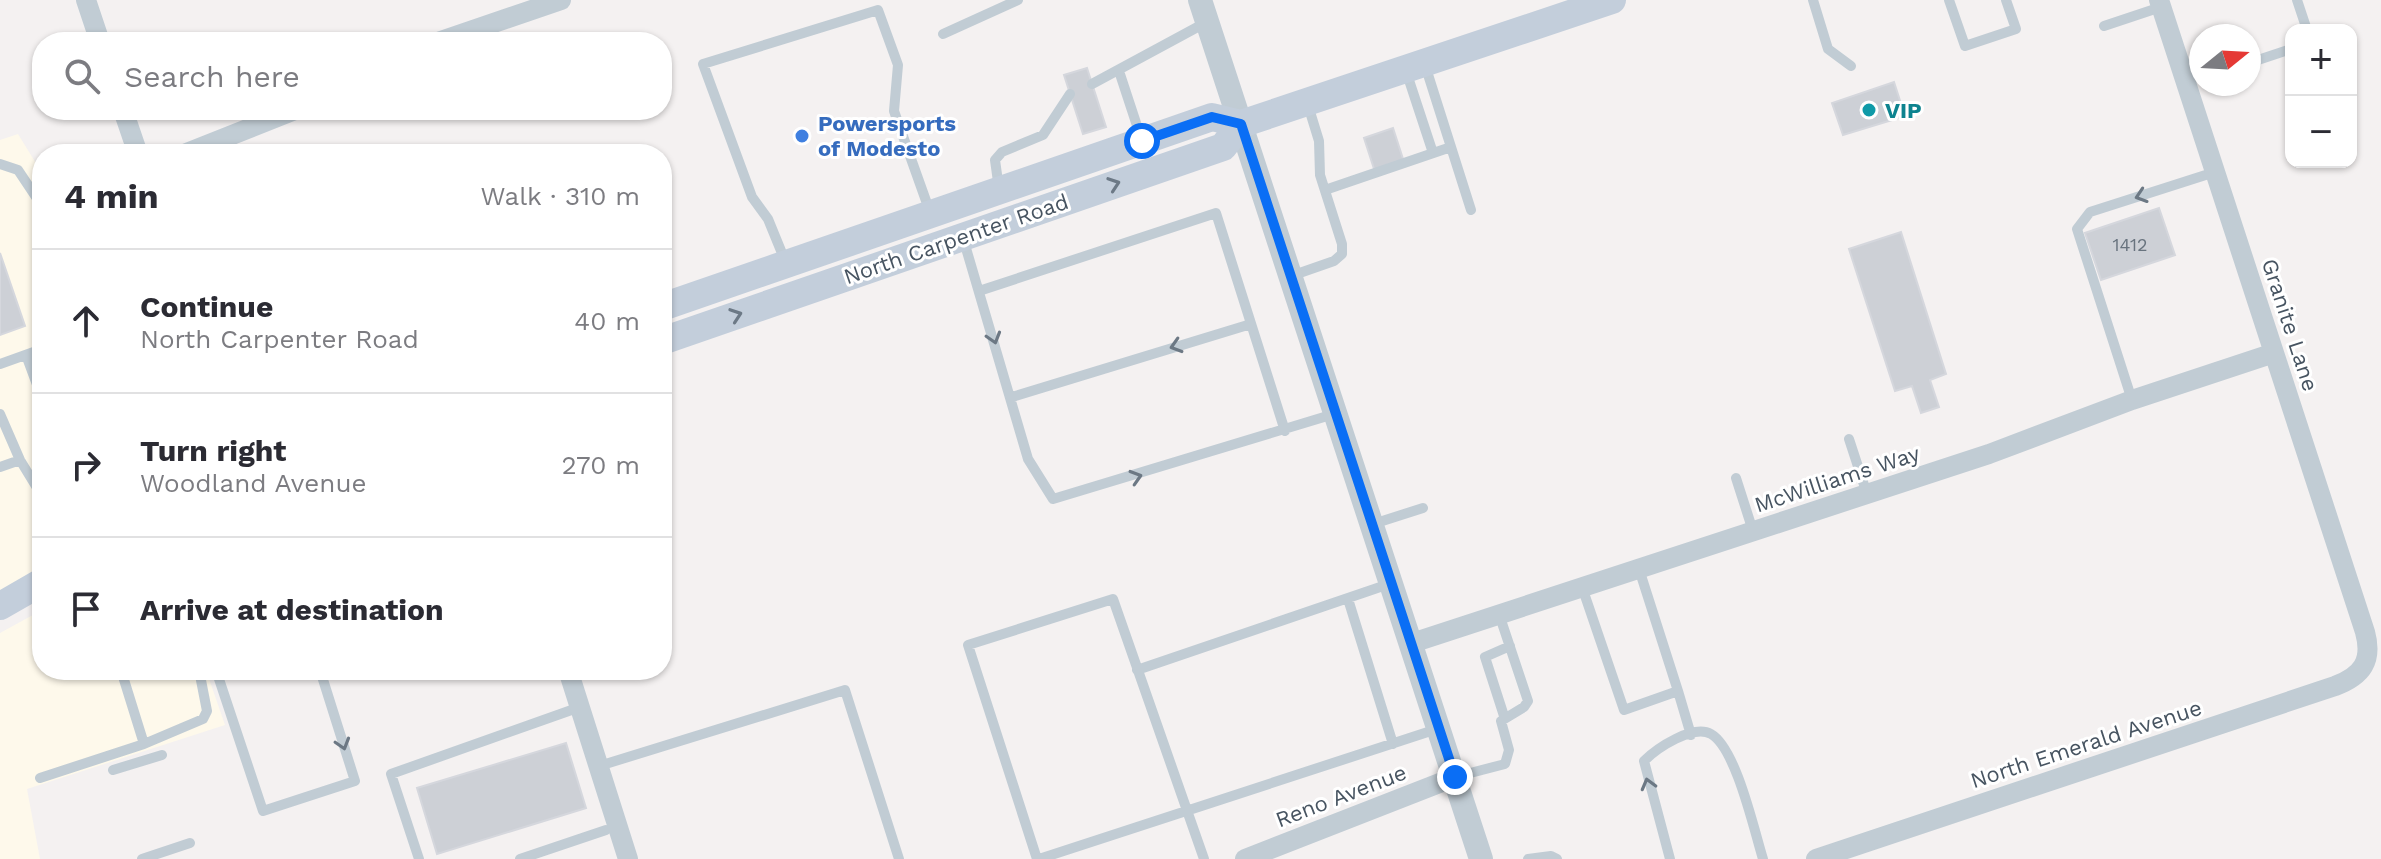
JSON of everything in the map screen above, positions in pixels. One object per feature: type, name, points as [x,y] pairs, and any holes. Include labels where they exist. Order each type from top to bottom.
[{"type":"main road","name":"North Carpenter Road","points":[[672,304],[1212,117],[1241,124],[1612,0]]},
{"type":"main road","name":"North Carpenter Road","points":[[672,337],[1223,147],[1241,124]]},
{"type":"main road","points":[[772,302],[772,293],[781,284],[873,253],[921,217]]},
{"type":"main road","points":[[0,606],[32,588]]},
{"type":"street","points":[[86,0],[97,32]]},
{"type":"street","points":[[467,32],[561,0]]},
{"type":"street","name":"Granite Lane","points":[[2160,4],[2189,70]]},
{"type":"street","points":[[1204,11],[1481,859]]},
{"type":"street","name":"Granite Lane","points":[[2197,96],[2215,172],[2370,650],[2365,666]]},
{"type":"street","points":[[126,120],[135,144]]},
{"type":"street","points":[[209,144],[270,120]]},
{"type":"street","name":"McWilliams Way","points":[[1412,643],[1989,454],[2132,400],[2274,353]]},
{"type":"street","name":"North Emerald Avenue","points":[[1816,859],[2335,686],[2354,679],[2365,666]]},
{"type":"street","points":[[571,680],[628,859]]},
{"type":"street","name":"Reno Avenue","points":[[1245,859],[1455,777]]},
{"type":"lane","points":[[943,34],[1018,0]]},
{"type":"lane","points":[[1813,0],[1828,49],[1851,66]]},
{"type":"lane","points":[[1949,0],[1965,46],[2016,29],[2006,0]]},
{"type":"lane","points":[[2297,0],[2305,24]]},
{"type":"lane","points":[[2104,26],[2160,4]]},
{"type":"lane","points":[[786,264],[768,219],[752,197],[703,64],[878,10],[898,65],[894,111],[921,217]]},
{"type":"lane","points":[[1092,84],[1119,71],[1204,11]]},
{"type":"lane","points":[[2261,59],[2285,51]]},
{"type":"lane","points":[[1415,66],[1451,147],[1471,210]]},
{"type":"lane","points":[[1415,66],[1433,153]]},
{"type":"lane","points":[[1119,71],[1142,141]]},
{"type":"lane","points":[[999,190],[995,160],[1002,152],[1043,135],[1070,94]]},
{"type":"lane","points":[[1291,276],[1334,261],[1342,254],[1318,163],[1319,141],[1307,102]]},
{"type":"lane","points":[[1325,190],[1451,147]]},
{"type":"lane","points":[[0,164],[18,170],[32,191]]},
{"type":"lane","points":[[2132,400],[2077,229],[2090,212],[2215,172]]},
{"type":"lane","points":[[979,291],[1216,213],[1285,431]]},
{"type":"lane","points":[[963,236],[1028,459],[1053,499],[1336,413]]},
{"type":"lane","points":[[1012,397],[1251,324]]},
{"type":"lane","points":[[0,364],[32,353]]},
{"type":"lane","points":[[26,355],[32,371]]},
{"type":"lane","points":[[0,414],[32,480]]},
{"type":"lane","points":[[1849,439],[1867,494]]},
{"type":"lane","points":[[0,467],[20,460]]},
{"type":"lane","points":[[1736,478],[1753,531]]},
{"type":"lane","points":[[1373,524],[1423,508]]},
{"type":"lane","points":[[1639,569],[1691,735]]},
{"type":"lane","points":[[1137,670],[1392,583]]},
{"type":"lane","points":[[1582,587],[1624,710],[1678,691]]},
{"type":"lane","points":[[1204,859],[1187,809],[1137,670],[1113,599],[968,645],[1038,859],[1187,809],[1439,728]]},
{"type":"lane","points":[[1348,599],[1393,744]]},
{"type":"lane","points":[[1499,614],[1528,701],[1518,711],[1504,716]]},
{"type":"lane","points":[[1455,777],[1505,764],[1509,750],[1501,726],[1504,716],[1485,657],[1510,646]]},
{"type":"lane","points":[[124,680],[144,744]]},
{"type":"lane","points":[[40,778],[144,744],[203,719],[207,711],[201,680]]},
{"type":"lane","points":[[219,680],[263,811],[355,781],[323,680]]},
{"type":"lane","points":[[599,766],[845,690],[899,859]]},
{"type":"lane","points":[[419,859],[391,774],[580,707]]},
{"type":"lane","points":[[1670,859],[1644,761],[1655,751],[1701,731],[1712,734],[1727,749],[1763,859]]},
{"type":"lane","points":[[113,770],[162,755]]},
{"type":"lane","points":[[520,859],[606,830]]},
{"type":"lane","points":[[142,859],[190,843]]},
{"type":"lane","points":[[1528,859],[1551,856],[1557,859]]},
{"type":"shaded area","points":[[18,134],[32,157],[32,573],[0,591],[0,140]]},
{"type":"shaded area","points":[[32,615],[32,680],[209,680],[225,725],[27,789],[40,859],[0,859],[0,633]]},
{"type":"building","points":[[1087,68],[1106,127],[1083,134],[1064,75]]},
{"type":"building","name":"VIP","points":[[1894,82],[1905,116],[1843,135],[1832,103]]},
{"type":"building","points":[[1393,128],[1405,165],[1376,175],[1364,138]]},
{"type":"building","points":[[2159,208],[2175,255],[2101,280],[2085,233]]},
{"type":"building","points":[[1901,232],[1946,374],[1930,380],[1939,407],[1921,413],[1912,386],[1895,391],[1849,249]]},
{"type":"building","points":[[0,253],[25,326],[0,335]]},
{"type":"building","points":[[566,743],[586,808],[437,854],[417,788]]},
{"type":"place","name":"VIP","points":[[1869,110]]},
{"type":"place","name":"Powersports of Modesto","points":[[802,136]]},
{"type":"route","points":[[1142,141],[1212,117],[1241,124],[1455,777]]}]
